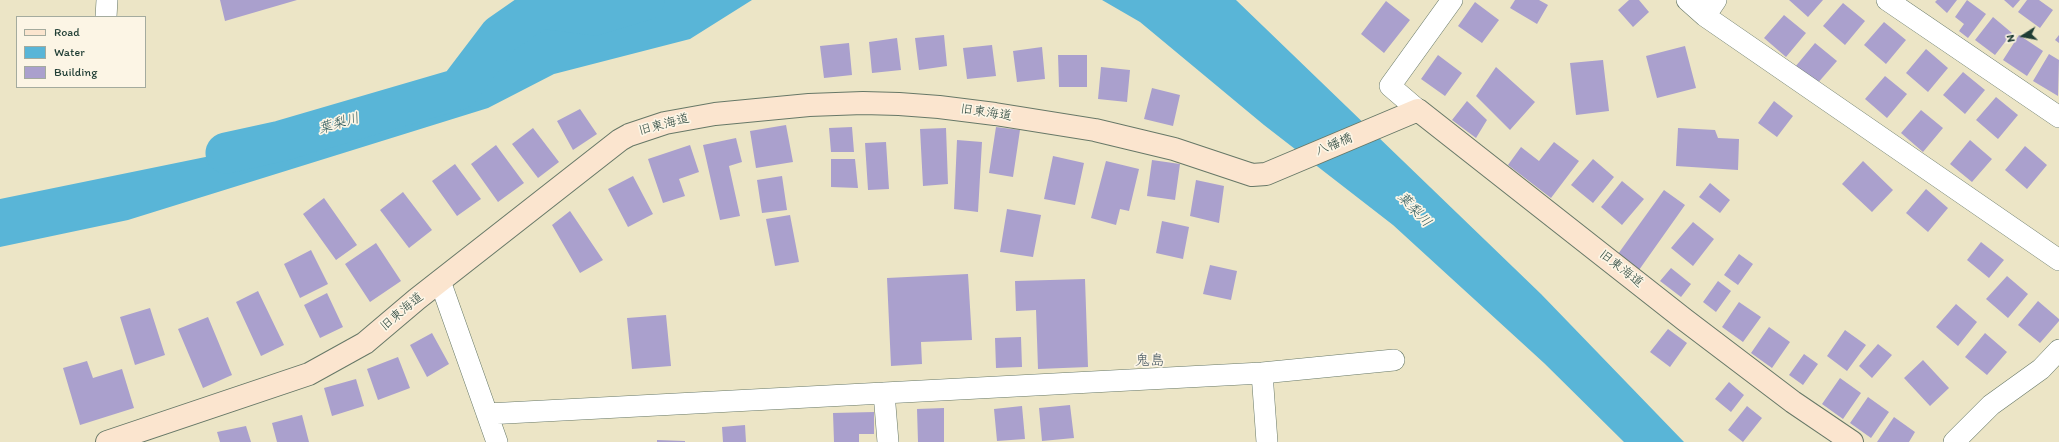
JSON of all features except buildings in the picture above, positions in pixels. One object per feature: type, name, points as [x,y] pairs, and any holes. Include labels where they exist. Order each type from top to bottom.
[{"type":"main road","name":"旧東海道","points":[[107,442],[309,374],[365,343],[440,281],[620,140],[642,129],[687,118],[802,106],[864,103],[939,107],[995,114],[1095,130],[1174,149],[1252,175],[1266,174],[1279,168]]},
{"type":"main road","name":"八幡橋","points":[[1279,168],[1418,110]]},
{"type":"main road","name":"旧東海道","points":[[1418,110],[1685,320],[1793,402],[1852,442]]},
{"type":"street","points":[[106,16],[107,0]]},
{"type":"street","points":[[1418,110],[1390,86],[1452,0]]},
{"type":"street","points":[[1687,0],[1710,8],[2059,260]]},
{"type":"street","points":[[1887,0],[2059,118]]},
{"type":"street","points":[[440,281],[497,442]]},
{"type":"street","points":[[1954,442],[1991,406],[2041,369],[2059,350]]},
{"type":"street","points":[[487,414],[1262,373],[1394,360]]},
{"type":"street","points":[[1262,373],[1267,442]]},
{"type":"street","points":[[884,393],[888,442]]},
{"type":"water","points":[[545,0],[752,0],[690,39],[554,74],[488,108],[128,220],[0,247],[0,199],[318,134],[459,89],[500,35],[539,8]]},
{"type":"water","points":[[1102,0],[1236,0],[1541,294],[1684,442],[1624,442],[1544,363],[1393,225],[1264,125],[1140,22]]},
{"type":"waterway","name":"葉梨川","points":[[226,153],[281,141],[459,89],[500,35],[539,8],[594,15],[644,0]]},
{"type":"district","name":"鬼島","points":[[1150,361]]}]
